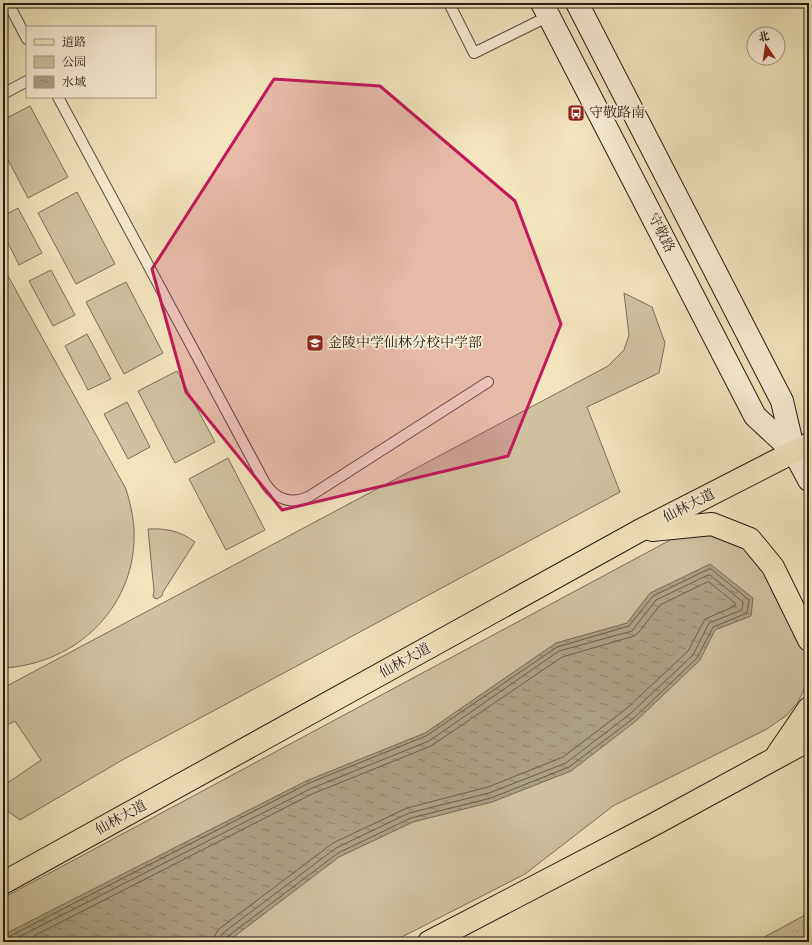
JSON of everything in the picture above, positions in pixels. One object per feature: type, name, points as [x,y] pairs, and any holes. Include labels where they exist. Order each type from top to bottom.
[{"type":"main road","name":"守敬路","points":[[578,3],[782,401],[802,448],[809,480]]},
{"type":"main road","name":"守敬路","points":[[545,10],[755,416],[802,448]]},
{"type":"main road","name":"仙林大道","points":[[3,883],[639,531],[802,448]]},
{"type":"main road","points":[[639,531],[712,524],[750,539],[773,567],[809,640]]},
{"type":"main road","points":[[774,759],[809,708]]},
{"type":"main road","points":[[429,942],[651,826],[809,740]]},
{"type":"lane","points":[[8,3],[26,37]]},
{"type":"lane","points":[[449,3],[474,54],[545,10]]},
{"type":"lane","points":[[3,94],[26,82]]},
{"type":"lane","points":[[59,98],[265,484],[275,495],[288,501],[303,500],[488,382]]},
{"type":"highlighted area","points":[[274,79],[380,86],[515,201],[561,324],[508,456],[282,510],[186,392],[152,269]]},
{"type":"green space","points":[[30,106],[68,177],[28,198],[3,150],[3,120]]},
{"type":"green space","points":[[77,192],[115,264],[76,284],[38,213]]},
{"type":"green space","points":[[18,208],[42,253],[19,265],[3,233],[3,216]]},
{"type":"green space","points":[[3,267],[126,489],[134,528],[133,556],[126,582],[114,605],[98,625],[78,642],[56,655],[30,664],[3,668]]},
{"type":"green space","points":[[51,270],[75,315],[53,326],[29,281]]},
{"type":"green space","points":[[126,282],[163,353],[124,374],[86,302]]},
{"type":"green space","points":[[624,293],[652,307],[665,343],[659,373],[587,407],[620,492],[124,759],[20,820],[3,808],[3,786],[41,760],[15,721],[3,727],[3,688],[608,366],[624,350],[629,335]]},
{"type":"green space","points":[[87,334],[111,379],[88,390],[65,346]]},
{"type":"green space","points":[[177,371],[215,442],[175,463],[138,391]]},
{"type":"green space","points":[[127,402],[150,447],[128,459],[104,414]]},
{"type":"green space","points":[[228,458],[265,530],[226,550],[189,479]]},
{"type":"green space","points":[[148,529],[173,531],[184,535],[195,542],[163,592],[162,596],[157,599],[153,596],[154,591]]},
{"type":"green space","points":[[715,535],[739,544],[755,556],[801,639],[808,662],[807,683],[798,702],[787,715],[767,729],[613,806],[525,874],[392,942],[3,942],[3,898],[674,538]]},
{"type":"green space","points":[[809,913],[809,942],[755,942]]},
{"type":"water","points":[[710,564],[753,598],[751,616],[715,630],[700,660],[636,721],[571,771],[492,802],[413,822],[339,857],[227,942],[3,942],[3,935],[306,781],[425,733],[556,643],[627,623],[650,593]]},
{"type":"place","name":"守敬路南","points":[[576,113]]},
{"type":"place","name":"金陵中学仙林分校中学部","points":[[315,343]]}]
